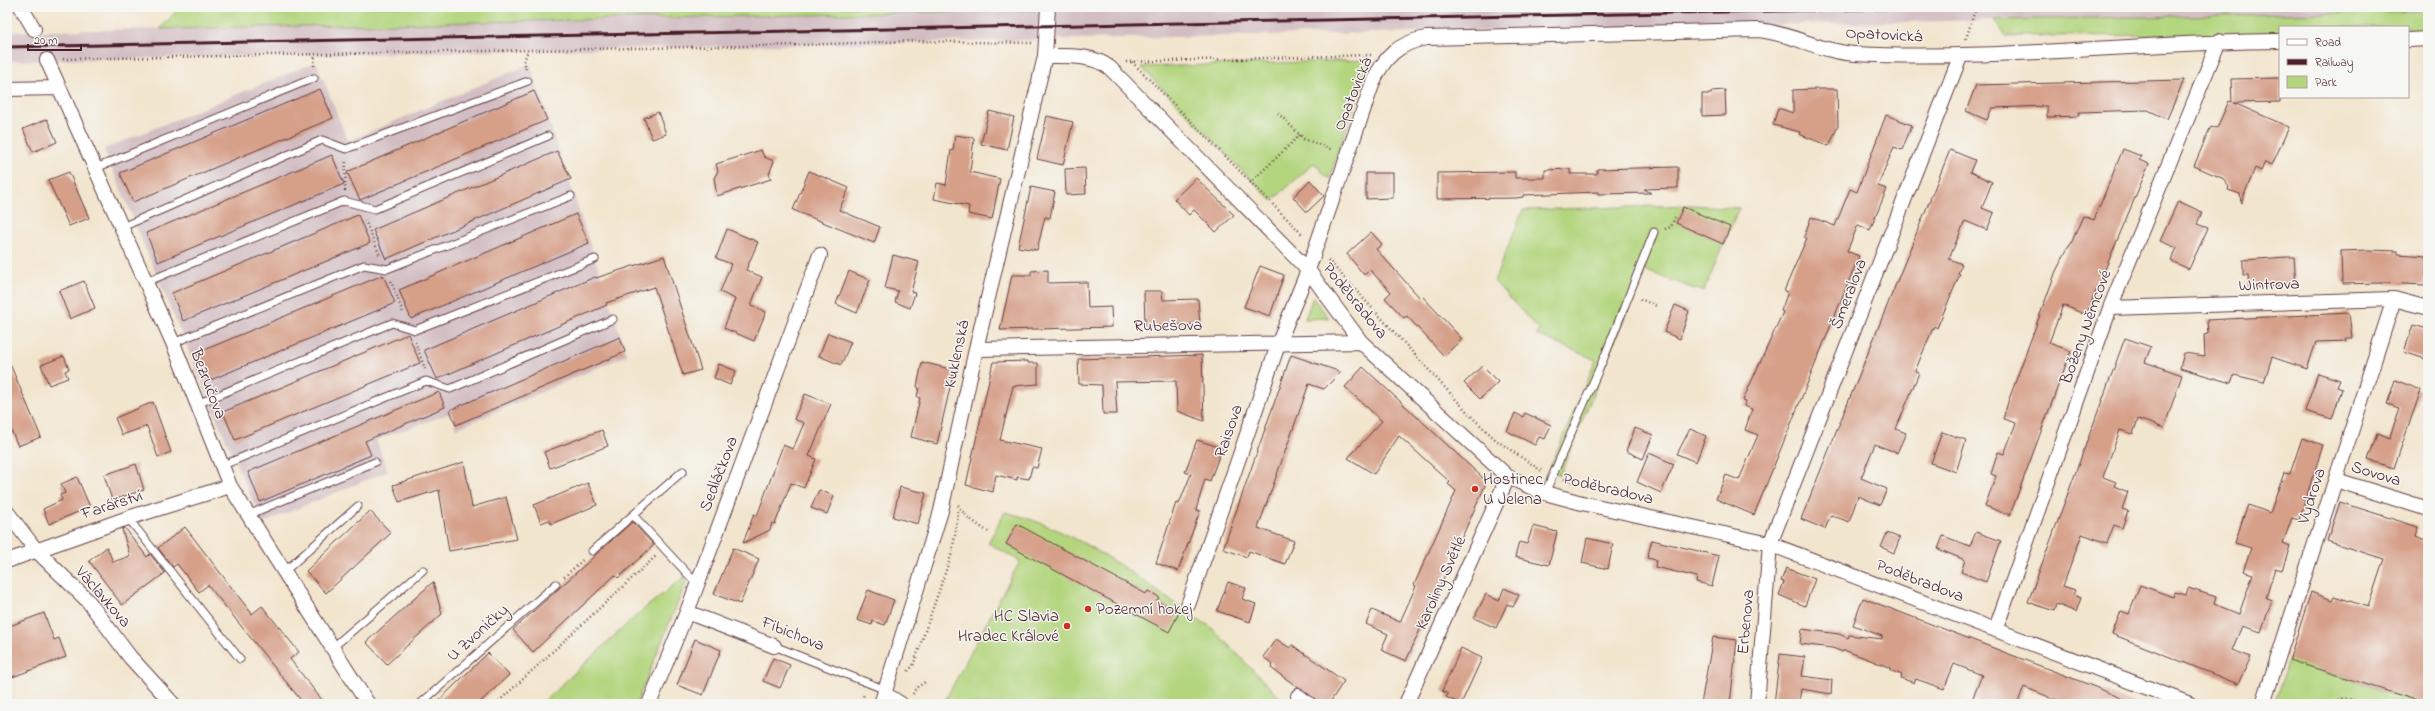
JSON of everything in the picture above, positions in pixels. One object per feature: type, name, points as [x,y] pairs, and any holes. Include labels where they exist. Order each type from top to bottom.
[{"type":"street","points":[[21,7],[34,29]]},
{"type":"street","name":"Kuklenská","points":[[884,696],[941,511],[976,349],[1046,49],[1048,7]]},
{"type":"street","name":"Opatovická","points":[[1308,270],[1378,70],[1389,54],[1408,42],[1426,38],[1758,30],[1779,33],[1835,51],[1853,54],[1960,57],[2218,41],[2279,41]]},
{"type":"street","points":[[2409,40],[2428,39]]},
{"type":"street","name":"Boženy Němcové","points":[[1996,628],[2110,308],[2218,41]]},
{"type":"street","points":[[1046,49],[1089,58],[1104,63]]},
{"type":"street","name":"Šmeralova","points":[[1770,544],[1960,57]]},
{"type":"street","name":"Bezručova","points":[[47,60],[173,343],[230,486],[368,704]]},
{"type":"street","name":"Poděbradova","points":[[1104,63],[1308,270],[1361,342],[1508,477],[1545,493],[1582,503],[1770,544],[1996,628],[2190,704]]},
{"type":"street","points":[[7,89],[59,88]]},
{"type":"street","name":"Sedláčkova","points":[[649,704],[687,612],[820,255]]},
{"type":"street","name":"Raisova","points":[[1188,605],[1279,342],[1308,270]]},
{"type":"street","name":"Wintrova","points":[[2110,308],[2394,300],[2428,308]]},
{"type":"street","name":"Vydrova","points":[[2263,704],[2394,300]]},
{"type":"street","name":"Rubešova","points":[[976,349],[1279,342],[1361,342]]},
{"type":"street","name":"Karoliny Světlé","points":[[1406,704],[1508,477]]},
{"type":"street","name":"Sovova","points":[[2336,480],[2428,509]]},
{"type":"street","name":"Farářství","points":[[7,561],[128,518],[230,486]]},
{"type":"street","name":"Václavkova","points":[[7,512],[36,550],[88,601],[130,657],[173,704]]},
{"type":"street","name":"Erbenova","points":[[1758,704],[1770,544]]},
{"type":"street","name":"Fibichova","points":[[687,612],[774,646]]},
{"type":"street","name":"Fibichova","points":[[884,696],[906,701]]},
{"type":"lane","points":[[96,168],[314,78]]},
{"type":"lane","points":[[122,227],[322,140],[346,149],[528,81]]},
{"type":"lane","points":[[146,282],[344,201],[375,209],[548,136]]},
{"type":"lane","points":[[173,343],[364,265],[387,269],[571,196]]},
{"type":"lane","points":[[1545,493],[1630,295],[1654,232]]},
{"type":"lane","points":[[197,404],[392,323],[415,330],[595,259]]},
{"type":"lane","points":[[221,466],[426,381],[450,388],[613,319]]},
{"type":"lane","points":[[248,515],[375,462]]},
{"type":"lane","points":[[592,551],[683,471]]},
{"type":"lane","points":[[284,572],[358,506]]},
{"type":"lane","points":[[633,515],[663,550],[697,584]]},
{"type":"lane","points":[[128,518],[240,659]]},
{"type":"lane","points":[[332,648],[423,570]]},
{"type":"lane","name":"U Zvoničky","points":[[420,704],[556,584]]},
{"type":"lane","name":"Fibichova","points":[[774,646],[884,696]]},
{"type":"path","points":[[1960,57],[1976,7]]},
{"type":"path","points":[[47,60],[912,41],[1046,49]]},
{"type":"path","points":[[528,50],[524,61],[528,81]]},
{"type":"path","points":[[1104,63],[1389,54]]},
{"type":"path","points":[[1132,62],[1250,183],[1316,247],[1472,417],[1520,458],[1541,471],[1584,486]]},
{"type":"path","points":[[1278,113],[1304,139],[1347,156]]},
{"type":"path","points":[[1250,183],[1300,135]]},
{"type":"path","points":[[1630,295],[1657,306]]},
{"type":"path","points":[[907,672],[913,666],[952,553],[959,508],[957,499]]},
{"type":"path","points":[[959,508],[988,532]]},
{"type":"path","points":[[496,704],[663,550]]},
{"type":"path","points":[[556,584],[592,551]]},
{"type":"path","points":[[906,701],[916,688],[925,682]]},
{"type":"path","points":[[2331,704],[2340,699],[2348,698],[2361,704]]},
{"type":"shaded area","points":[[1211,7],[2428,7],[2428,11],[7,61],[7,32]]},
{"type":"shaded area","points":[[316,62],[348,141],[530,64],[627,355],[456,429],[451,413],[376,440],[388,471],[263,523],[225,438],[104,149]]},
{"type":"green space","points":[[180,7],[1036,7],[1036,10],[160,29]]},
{"type":"green space","points":[[2428,11],[2428,32],[2409,33],[2409,26],[2279,26],[2279,35],[2006,36],[1994,20]]},
{"type":"green space","points":[[1370,60],[1329,179],[1314,163],[1272,201],[1141,67]]},
{"type":"green space","points":[[1691,205],[1739,208],[1703,292],[1644,270],[1560,475],[1549,470],[1596,360],[1537,335],[1539,330],[1494,281],[1523,210]]},
{"type":"green space","points":[[1313,297],[1329,318],[1305,319]]},
{"type":"green space","name":"Pozemní hokej","points":[[1005,512],[1032,520],[1082,542],[1129,571],[1197,620],[1210,626],[1286,704],[943,704],[1020,561],[988,543]]},
{"type":"green space","points":[[685,576],[685,585],[636,704],[541,704],[639,613]]},
{"type":"green space","points":[[2289,659],[2423,704],[2274,704]]},
{"type":"building","points":[[2279,78],[2280,102],[2234,103],[2289,127],[2272,165],[2265,162],[2261,171],[2255,168],[2241,203],[2240,194],[2228,190],[2229,187],[2222,178],[2194,166],[2211,126],[2217,128],[2229,101],[2232,102],[2231,79]]},
{"type":"building","points":[[2184,80],[2167,119],[2148,110],[2079,112],[2079,116],[2047,117],[2047,106],[1992,108],[1987,120],[1966,111],[1976,85]]},
{"type":"building","points":[[320,89],[333,118],[133,202],[120,173]]},
{"type":"building","points":[[1837,89],[1838,126],[1829,146],[1799,134],[1800,132],[1773,125],[1778,108],[1793,113],[1793,90]]},
{"type":"building","points":[[1725,90],[1726,115],[1702,116],[1702,94],[1711,94],[1712,91]]},
{"type":"building","points":[[534,91],[547,120],[360,200],[347,172]]},
{"type":"building","points":[[989,111],[1014,117],[1007,150],[981,144]]},
{"type":"building","points":[[658,112],[666,134],[652,139],[644,118]]},
{"type":"building","points":[[1886,115],[1912,125],[1902,150],[1894,147],[1880,180],[1878,186],[1887,189],[1870,230],[1858,225],[1847,251],[1859,256],[1754,515],[1716,499],[1726,475],[1739,480],[1758,435],[1745,430],[1752,409],[1744,406],[1746,401],[1743,400],[1783,312],[1781,311],[1788,292],[1784,291],[1807,238],[1804,237],[1811,217],[1835,226],[1850,189],[1857,192]]},
{"type":"building","points":[[1047,116],[1073,122],[1063,165],[1037,159]]},
{"type":"building","points":[[47,119],[57,142],[33,152],[23,129]]},
{"type":"building","points":[[955,135],[974,138],[970,172],[1000,179],[992,219],[968,214],[969,206],[934,199],[937,183],[946,185],[951,150],[953,151]]},
{"type":"building","points":[[2123,149],[2141,156],[2139,160],[2149,164],[2086,315],[2063,305],[2049,343],[2071,351],[2010,515],[1985,506],[1996,476],[1991,474],[1998,452],[2004,454],[2016,423],[2003,419],[2008,402],[2056,271],[2070,246],[2083,216],[2094,220]]},
{"type":"building","points":[[761,150],[764,157],[774,161],[769,174],[771,179],[717,196],[714,178],[718,171],[716,164]]},
{"type":"building","points":[[1950,150],[1975,160],[1970,172],[1992,182],[1982,208],[1994,213],[1987,230],[1965,221],[1949,259],[1962,264],[1958,273],[1960,274],[1937,328],[1934,326],[1915,371],[1919,373],[1896,429],[1906,433],[1897,453],[1875,444],[1861,478],[1887,489],[1880,505],[1858,496],[1849,522],[1831,515],[1825,529],[1801,519]]},
{"type":"building","points":[[557,151],[571,179],[386,259],[373,230]]},
{"type":"building","points":[[332,155],[344,184],[158,262],[146,233]]},
{"type":"building","points":[[1678,167],[1678,188],[1644,189],[1651,193],[1598,194],[1598,192],[1523,195],[1523,197],[1516,198],[1437,199],[1437,173],[1515,172],[1515,178],[1545,178],[1545,170],[1570,169],[1570,174],[1597,174],[1597,169]]},
{"type":"building","points":[[1085,168],[1086,194],[1066,195],[1065,169]]},
{"type":"building","points":[[809,171],[849,188],[839,210],[880,227],[874,243],[793,210]]},
{"type":"building","points":[[69,172],[89,218],[69,226],[48,180]]},
{"type":"building","points":[[1366,173],[1393,173],[1393,198],[1366,199]]},
{"type":"building","points":[[1196,178],[1234,215],[1216,232],[1194,210],[1189,215],[1174,199]]},
{"type":"building","points":[[1310,180],[1324,196],[1307,212],[1293,197]]},
{"type":"building","points":[[1031,187],[1055,192],[1050,218],[1045,217],[1037,250],[1018,247]]},
{"type":"building","points":[[2178,201],[2202,212],[2197,224],[2208,228],[2189,269],[2171,261],[2177,248],[2160,241]]},
{"type":"building","points":[[1683,207],[1730,227],[1723,244],[1676,223]]},
{"type":"building","points":[[576,214],[589,243],[411,319],[399,290]]},
{"type":"building","points":[[358,215],[370,243],[183,321],[172,293]]},
{"type":"building","points":[[727,229],[758,242],[746,270],[762,277],[751,305],[766,312],[754,341],[724,328],[735,299],[720,292],[731,264],[716,258]]},
{"type":"building","points":[[1371,232],[1382,244],[1376,249],[1421,299],[1423,297],[1462,339],[1444,356],[1407,316],[1404,318],[1385,298],[1391,292],[1370,270],[1364,275],[1347,254]]},
{"type":"building","points":[[2341,251],[2398,251],[2398,254],[2427,256],[2425,285],[2383,283],[2342,284]]},
{"type":"building","points":[[893,255],[919,262],[911,292],[915,293],[910,308],[895,302],[898,291],[885,288]]},
{"type":"building","points":[[664,256],[701,370],[683,375],[654,287],[606,303],[607,305],[437,379],[424,350],[595,277],[596,278]]},
{"type":"building","points":[[2294,257],[2296,285],[2249,288],[2248,275],[2243,275],[2243,260]]},
{"type":"building","points":[[1260,266],[1284,275],[1270,316],[1244,307]]},
{"type":"building","points":[[1048,270],[1048,283],[1087,282],[1088,308],[1111,307],[1112,327],[1000,330],[1012,275],[1031,275],[1031,271]]},
{"type":"building","points":[[849,271],[870,280],[857,313],[836,304]]},
{"type":"building","points":[[383,275],[395,303],[208,381],[197,353]]},
{"type":"building","points":[[84,281],[95,308],[70,319],[59,291]]},
{"type":"building","points":[[1144,291],[1162,291],[1163,300],[1198,299],[1200,324],[1145,326]]},
{"type":"building","points":[[1675,305],[1689,311],[1680,339],[1664,332]]},
{"type":"building","points":[[2349,313],[2352,338],[2346,338],[2347,341],[2316,342],[2307,369],[2272,357],[2264,382],[2234,375],[2231,383],[2180,368],[2184,353],[2205,356],[2204,335],[2208,334],[2207,320]]},
{"type":"building","points":[[2413,325],[2428,329],[2428,360],[2404,352]]},
{"type":"building","points":[[828,333],[851,342],[841,365],[819,356]]},
{"type":"building","points":[[408,334],[420,363],[235,440],[223,412]]},
{"type":"building","points":[[620,337],[625,352],[456,425],[450,410]]},
{"type":"building","points":[[2125,338],[2151,347],[2145,362],[2182,375],[2164,428],[2138,419],[2133,434],[2120,430],[2103,477],[2116,482],[2114,486],[2128,492],[2122,509],[2128,511],[2122,528],[2114,525],[2107,543],[2082,534],[2063,586],[2075,590],[2073,595],[2081,598],[2076,612],[2056,604],[2054,611],[2028,602]]},
{"type":"building","points":[[1202,355],[1204,421],[1177,411],[1176,381],[1115,382],[1117,414],[1103,414],[1102,385],[1079,384],[1078,359]]},
{"type":"building","points":[[1291,355],[1341,372],[1324,389],[1309,384],[1258,528],[1294,541],[1285,564],[1249,551],[1247,557],[1223,549]]},
{"type":"building","points":[[64,356],[69,369],[65,371],[68,378],[49,385],[41,365]]},
{"type":"building","points":[[7,357],[41,437],[18,446],[7,421]]},
{"type":"building","points":[[1028,361],[1028,363],[1038,363],[1038,384],[1013,386],[1000,440],[1042,449],[1037,468],[1032,467],[1029,479],[1017,477],[1017,480],[996,475],[993,492],[966,485],[993,362]]},
{"type":"building","points":[[922,362],[954,370],[937,444],[911,437],[920,398],[917,397],[919,388],[917,387]]},
{"type":"building","points":[[719,364],[736,371],[730,385],[714,378]]},
{"type":"building","points":[[1482,366],[1498,382],[1480,399],[1464,383]]},
{"type":"building","points":[[1363,367],[1483,478],[1485,486],[1406,661],[1381,650],[1388,634],[1366,624],[1372,610],[1400,622],[1416,586],[1414,585],[1456,491],[1448,484],[1450,482],[1399,436],[1374,474],[1348,458],[1382,421],[1345,387]]},
{"type":"building","points":[[2318,373],[2340,380],[2337,387],[2342,389],[2332,419],[2305,411]]},
{"type":"building","points":[[2395,380],[2421,390],[2394,468],[2368,460],[2377,434],[2389,439],[2400,408],[2387,404]]},
{"type":"building","points":[[439,392],[445,407],[365,441],[371,455],[260,502],[248,472]]},
{"type":"building","points":[[805,394],[831,404],[809,456],[816,459],[804,488],[791,483],[775,524],[772,523],[770,530],[743,543],[754,514],[757,516],[783,445],[793,449],[804,423],[794,419]]},
{"type":"building","points":[[153,402],[171,452],[158,457],[147,426],[122,435],[115,418]]},
{"type":"building","points":[[1515,413],[1523,417],[1525,413],[1551,425],[1545,439],[1539,437],[1535,445],[1507,431]]},
{"type":"building","points":[[1635,428],[1653,435],[1643,459],[1626,451]]},
{"type":"building","points":[[1690,429],[1706,436],[1696,462],[1677,454]]},
{"type":"building","points":[[602,430],[608,446],[550,468],[544,452]]},
{"type":"building","points":[[1942,432],[1966,440],[1956,472],[1931,463]]},
{"type":"building","points":[[2302,438],[2323,445],[2299,520],[2292,518],[2283,543],[2290,546],[2282,570],[2275,568],[2266,598],[2272,600],[2261,632],[2242,626],[2232,650],[2251,657],[2238,684],[2112,634],[2121,611],[2129,614],[2140,585],[2173,597],[2175,592],[2186,595],[2188,588],[2216,597],[2214,604],[2239,614],[2253,574],[2243,571],[2251,548],[2235,543],[2244,515],[2248,505],[2270,513],[2284,473],[2290,474]]},
{"type":"building","points":[[1197,440],[1222,448],[1210,481],[1205,479],[1196,510],[1200,511],[1178,571],[1156,563],[1176,503],[1179,504],[1191,474],[1185,472]]},
{"type":"building","points":[[1649,453],[1674,464],[1661,493],[1637,482]]},
{"type":"building","points":[[464,462],[472,507],[506,497],[517,539],[449,551],[439,490],[399,502],[393,485]]},
{"type":"building","points":[[136,464],[144,490],[112,500],[104,475]]},
{"type":"building","points":[[77,477],[90,507],[49,524],[43,509],[62,500],[60,495],[65,493],[61,484]]},
{"type":"building","points":[[588,483],[597,505],[551,524],[549,520],[541,523],[534,505]]},
{"type":"building","points":[[900,487],[926,493],[918,524],[893,517]]},
{"type":"building","points":[[819,490],[834,496],[827,514],[811,508]]},
{"type":"building","points":[[2340,502],[2418,527],[2415,537],[2428,542],[2428,704],[2289,660],[2311,592],[2332,600],[2334,596],[2368,607],[2384,559],[2327,541]]},
{"type":"building","points":[[370,511],[391,533],[326,593],[306,571]]},
{"type":"building","points":[[632,522],[654,545],[618,578],[615,575],[533,652],[513,630]]},
{"type":"building","points":[[1017,524],[1146,594],[1148,591],[1159,597],[1157,601],[1179,613],[1169,632],[1006,544]]},
{"type":"building","points":[[1533,526],[1557,532],[1549,565],[1515,557],[1519,542],[1527,544]]},
{"type":"building","points":[[185,527],[252,614],[262,606],[299,652],[290,659],[325,704],[304,704],[208,585],[199,592],[177,564],[173,567],[158,548]]},
{"type":"building","points":[[125,528],[147,557],[150,554],[165,573],[122,605],[89,561],[107,547],[113,562],[130,556],[122,529]]},
{"type":"building","points":[[1976,532],[2001,541],[1986,582],[1961,572],[1965,560],[1938,549],[1943,536],[1970,546]]},
{"type":"building","points":[[1887,533],[1900,538],[1894,553],[1881,547]]},
{"type":"building","points":[[1587,538],[1613,544],[1608,569],[1582,563]]},
{"type":"building","points":[[1652,540],[1719,556],[1712,586],[1696,582],[1697,577],[1655,567],[1656,560],[1647,558]]},
{"type":"building","points":[[733,548],[759,559],[740,604],[714,594]]},
{"type":"building","points":[[1786,568],[1815,579],[1805,606],[1779,595],[1784,582],[1781,581]]},
{"type":"building","points":[[433,582],[442,614],[387,664],[366,642]]},
{"type":"building","points":[[1228,582],[1246,588],[1242,599],[1256,604],[1250,622],[1217,611]]},
{"type":"building","points":[[1504,588],[1519,595],[1513,607],[1507,604],[1496,628],[1474,618],[1486,594],[1499,601]]},
{"type":"building","points":[[868,590],[894,600],[885,625],[873,621],[872,625],[857,620]]},
{"type":"building","points":[[1863,598],[2095,687],[2135,704],[2058,704],[2059,701],[2024,687],[2017,704],[1982,704],[1972,700],[1982,675],[1954,664],[1944,689],[1916,679],[1914,683],[1901,678],[1902,675],[1890,670],[1891,668],[1844,650],[1843,652],[1832,648],[1800,644],[1802,629],[1839,634],[1848,638],[1849,635],[1882,639],[1882,636],[1853,625]]},
{"type":"building","points":[[44,613],[54,640],[59,638],[66,657],[7,679],[7,627]]},
{"type":"building","points":[[1713,637],[1737,640],[1730,704],[1701,704]]},
{"type":"building","points":[[695,639],[721,650],[703,695],[677,685]]},
{"type":"building","points":[[1276,639],[1290,648],[1292,645],[1344,681],[1329,704],[1320,703],[1271,668],[1273,664],[1263,657]]},
{"type":"building","points":[[1461,648],[1482,658],[1461,704],[1446,697],[1448,694],[1442,691]]},
{"type":"building","points":[[488,653],[509,675],[478,704],[435,704]]},
{"type":"building","points":[[1780,654],[1805,657],[1802,676],[1832,680],[1831,694],[1801,689],[1799,704],[1774,704]]},
{"type":"building","points":[[773,658],[790,665],[780,688],[763,681]]},
{"type":"railway","points":[[7,47],[1965,7]]},
{"type":"place","name":"Hostinec U Jelena","points":[[1475,489]]},
{"type":"place","name":"Pozemní hokej","points":[[1088,609]]},
{"type":"place","name":"HC Slavia Hradec Králové","points":[[1067,626]]}]
